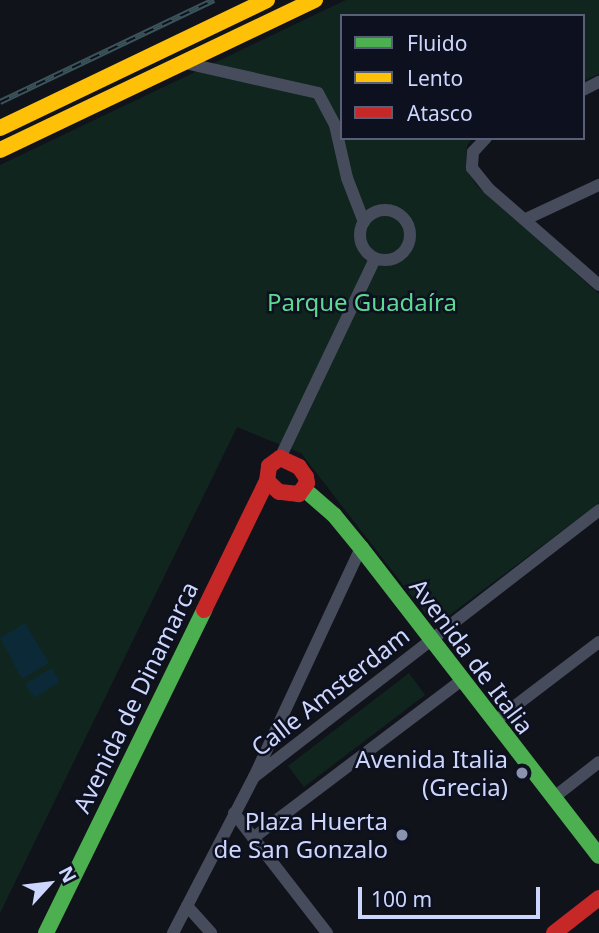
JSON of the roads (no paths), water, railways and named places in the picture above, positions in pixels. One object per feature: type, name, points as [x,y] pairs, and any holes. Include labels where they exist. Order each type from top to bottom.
[{"type":"main road","points":[[0,128],[267,0]]},
{"type":"main road","points":[[0,150],[315,0]]},
{"type":"main road","points":[[280,458],[288,460],[303,472],[307,483],[304,489],[294,496],[279,492],[267,481],[269,466],[280,458]]},
{"type":"main road","name":"Avenida de Dinamarca","points":[[46,933],[267,481]]},
{"type":"main road","name":"Avenida de Italia","points":[[304,489],[334,515],[361,548],[599,856]]},
{"type":"main road","points":[[554,933],[599,898]]},
{"type":"street","points":[[184,62],[318,93],[335,125],[347,178],[363,222],[360,239],[363,247],[375,259],[390,260],[403,253],[410,239],[408,225],[390,211],[375,212],[363,222]]},
{"type":"street","points":[[484,140],[473,152],[472,168],[489,189],[599,285]]},
{"type":"street","points":[[526,219],[599,186]]},
{"type":"street","points":[[280,458],[375,259]]},
{"type":"street","name":"Calle Amsterdam","points":[[254,776],[599,510]]},
{"type":"street","points":[[173,933],[254,776],[361,548]]},
{"type":"street","points":[[494,722],[599,642]]},
{"type":"street","points":[[253,838],[462,680]]},
{"type":"street","points":[[553,798],[599,762]]},
{"type":"street","points":[[234,813],[327,933]]},
{"type":"street","points":[[187,906],[211,933]]},
{"type":"water","points":[[25,623],[49,663],[22,679],[0,638]]},
{"type":"water","points":[[52,668],[60,682],[34,698],[25,684]]},
{"type":"railway","points":[[0,102],[214,0]]},
{"type":"place","name":"Avenida Italia (Grecia)","points":[[522,773]]},
{"type":"place","name":"Plaza Huerta de San Gonzalo","points":[[402,835]]},
{"type":"park label","name":"Parque Guadaíra","points":[[362,302]]}]
